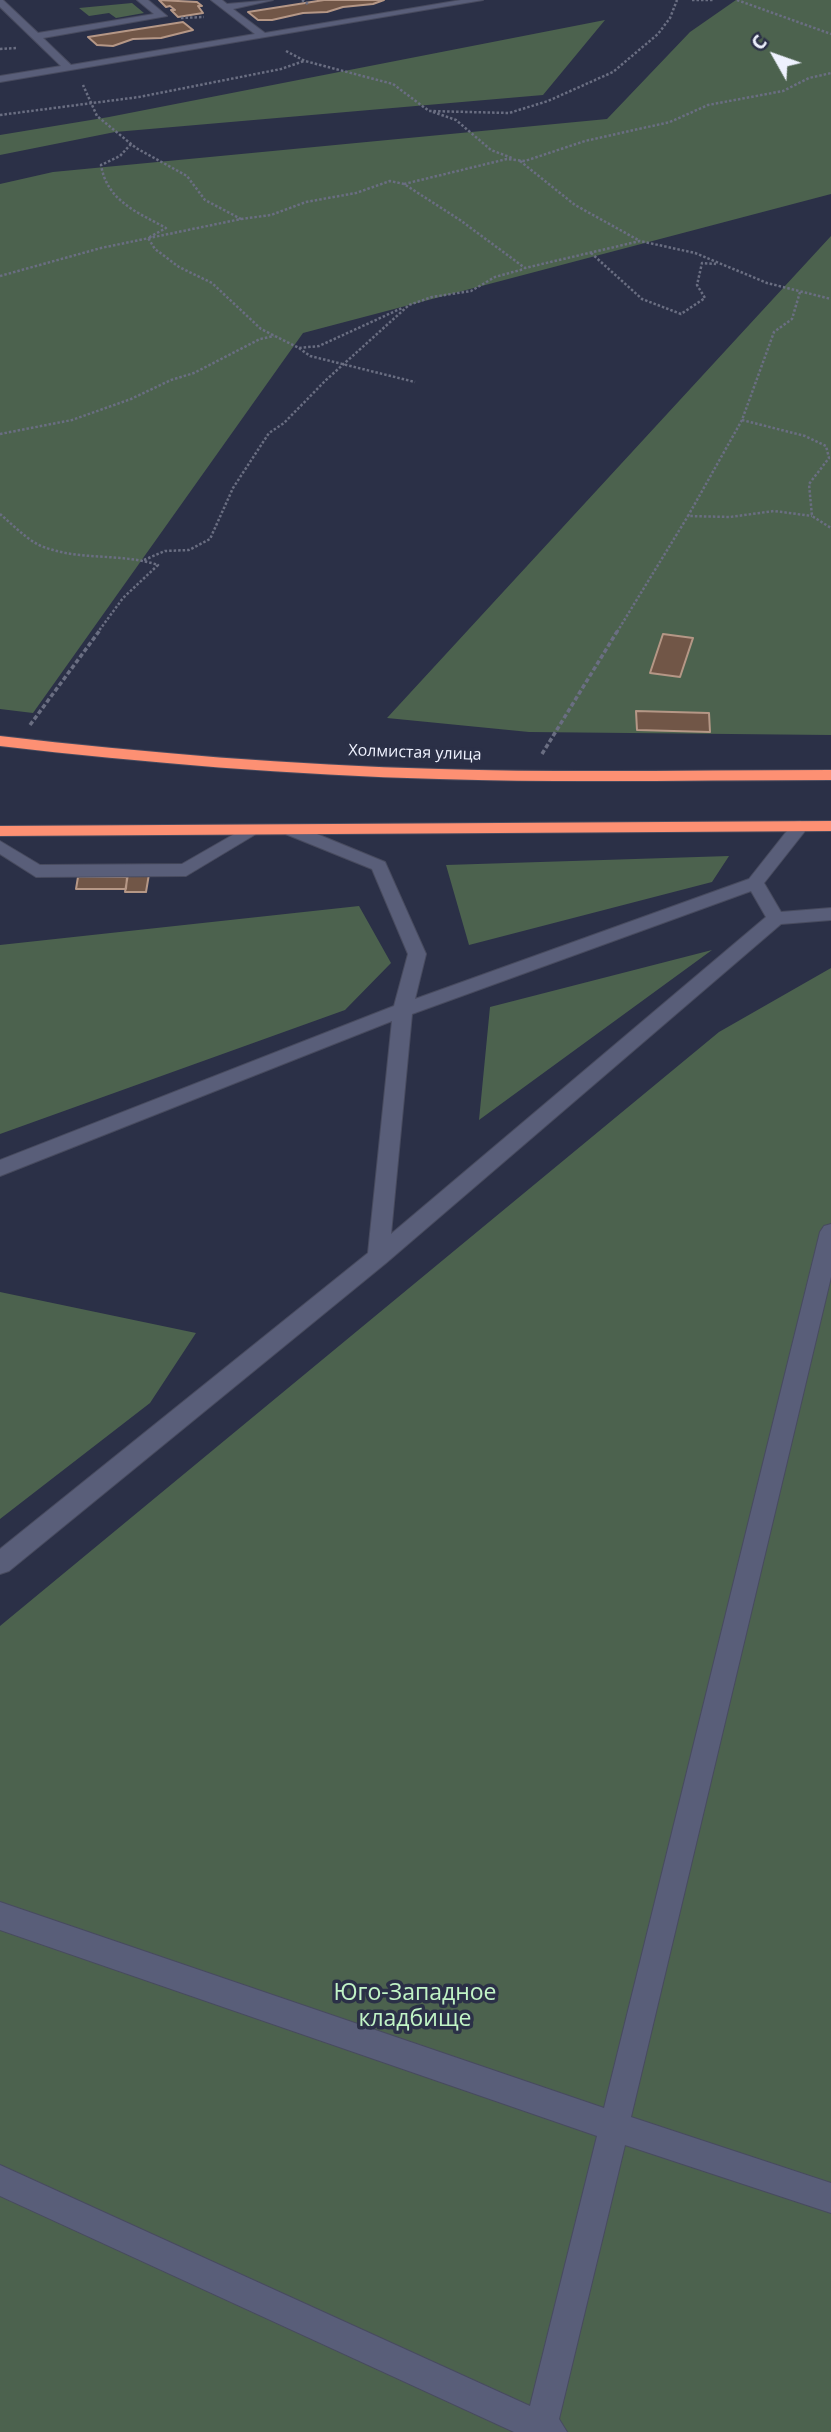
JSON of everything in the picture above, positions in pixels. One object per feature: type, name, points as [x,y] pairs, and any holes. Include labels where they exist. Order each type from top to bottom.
[{"type":"highway","name":"Холмистая улица","points":[[8,742],[94,752],[292,768],[440,774],[831,775]]},
{"type":"highway","points":[[0,831],[831,826]]},
{"type":"lane","points":[[142,0],[162,16]]},
{"type":"lane","points":[[216,0],[260,36]]},
{"type":"lane","points":[[226,7],[268,0]]},
{"type":"lane","points":[[0,79],[478,0]]},
{"type":"lane","points":[[0,2],[69,68]]},
{"type":"lane","points":[[35,36],[162,16]]},
{"type":"lane","points":[[0,1168],[402,1010],[755,883],[800,826]]},
{"type":"lane","points":[[289,829],[379,866],[417,954],[402,1010],[378,1257]]},
{"type":"lane","points":[[0,846],[36,871],[186,870],[250,830]]},
{"type":"lane","points":[[755,883],[776,918]]},
{"type":"lane","points":[[0,1563],[378,1257],[776,918],[831,914]]},
{"type":"lane","points":[[0,2180],[544,2431],[831,1232]]},
{"type":"lane","points":[[0,1916],[615,2127],[831,2197]]},
{"type":"path","points":[[302,0],[308,4]]},
{"type":"path","points":[[429,111],[509,113],[548,102],[613,72],[658,34],[670,18],[677,0]]},
{"type":"path","points":[[692,0],[715,0]]},
{"type":"path","points":[[737,0],[831,34]]},
{"type":"path","points":[[162,16],[174,19],[236,15]]},
{"type":"path","points":[[260,36],[305,61],[393,84],[429,111],[456,120],[491,150],[520,161],[575,205],[640,241],[695,253],[800,292],[831,299]]},
{"type":"path","points":[[0,115],[139,97],[281,69],[305,61]]},
{"type":"path","points":[[81,66],[83,87],[97,116],[131,144],[187,176],[205,200],[241,219]]},
{"type":"path","points":[[404,184],[507,159],[520,161],[585,141],[670,122],[708,105],[783,91],[798,82],[831,72]]},
{"type":"path","points":[[131,144],[120,156],[101,165],[101,175],[110,195],[166,228],[148,238]]},
{"type":"path","points":[[0,276],[148,238],[271,215],[306,202],[356,193],[390,181],[404,184],[460,220],[525,268]]},
{"type":"path","points":[[148,238],[155,249],[180,267],[212,283],[261,329],[310,356],[415,382]]},
{"type":"path","points":[[299,348],[319,346],[432,297],[471,291],[495,277],[640,241]]},
{"type":"path","points":[[591,253],[642,299],[681,314],[705,298],[698,291],[696,280],[702,263],[734,269]]},
{"type":"path","points":[[529,774],[688,516],[742,420],[774,332],[792,319],[800,292]]},
{"type":"path","points":[[144,560],[165,551],[190,550],[209,539],[233,488],[269,433],[284,423],[409,305]]},
{"type":"path","points":[[0,434],[72,420],[131,400],[171,380],[194,373],[260,339],[275,336]]},
{"type":"path","points":[[742,420],[805,436],[825,446],[829,458],[809,484],[812,516]]},
{"type":"path","points":[[688,516],[730,517],[774,511],[812,516],[831,528]]},
{"type":"path","points":[[0,514],[37,544],[73,556],[144,560],[158,565],[122,598],[8,742]]},
{"type":"green space","points":[[736,0],[831,0],[831,194],[303,333],[33,713],[0,709],[0,184],[53,172],[607,119],[690,32]]},
{"type":"green space","points":[[132,3],[144,13],[116,18],[109,13],[89,16],[79,8]]},
{"type":"green space","points":[[605,20],[543,95],[115,132],[0,155],[0,135],[109,117]]},
{"type":"green space","points":[[831,236],[831,735],[529,732],[387,718]]},
{"type":"green space","points":[[729,856],[712,882],[469,945],[446,865]]},
{"type":"green space","points":[[359,906],[391,963],[345,1010],[0,1134],[0,945]]},
{"type":"green space","points":[[712,950],[479,1120],[490,1007]]},
{"type":"green space","name":"Юго-Западное кладбище","points":[[831,968],[831,2432],[0,2432],[0,1626],[719,1032]]},
{"type":"green space","points":[[0,1292],[196,1333],[150,1403],[0,1519]]},
{"type":"building","points":[[159,0],[197,2],[202,6],[198,6],[203,13],[178,17],[171,10],[175,10],[170,6],[166,7]]},
{"type":"building","points":[[324,0],[384,0],[272,20],[258,20],[248,12]]},
{"type":"building","points":[[183,22],[193,30],[161,38],[133,39],[113,46],[97,45],[88,37]]},
{"type":"building","points":[[663,634],[693,638],[680,677],[650,673]]},
{"type":"building","points":[[636,711],[709,713],[710,732],[637,730]]},
{"type":"building","points":[[128,874],[149,874],[146,892],[125,892]]},
{"type":"building","points":[[78,877],[127,877],[126,889],[76,889]]}]
